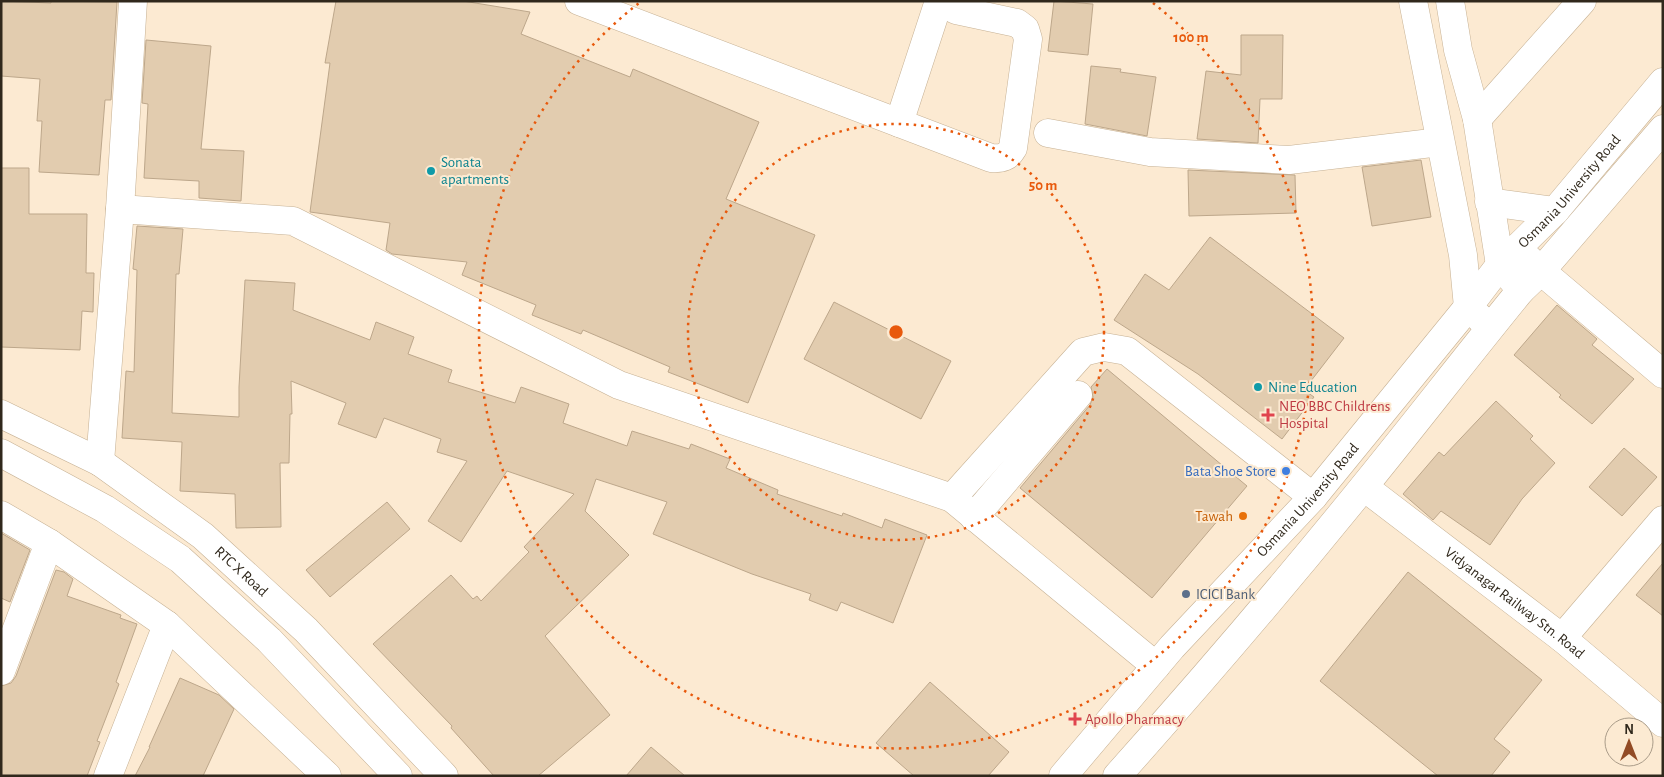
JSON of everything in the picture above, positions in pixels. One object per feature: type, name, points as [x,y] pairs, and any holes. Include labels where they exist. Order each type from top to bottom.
[{"type":"street","points":[[100,462],[120,209],[133,1]]},
{"type":"street","points":[[580,1],[991,158],[1002,159],[1010,154],[1013,148],[1028,39],[1025,28],[1016,22],[956,10],[945,4],[944,1]]},
{"type":"street","points":[[899,123],[939,1]]},
{"type":"street","points":[[1414,1],[1463,255],[1468,307],[1490,327]]},
{"type":"street","points":[[1450,1],[1458,50],[1477,119],[1489,202],[1521,290]]},
{"type":"street","points":[[1477,119],[1582,1]]},
{"type":"street","name":"Osmania University Road","points":[[1063,776],[1156,666],[1313,497],[1509,256],[1555,211],[1663,82]]},
{"type":"street","name":"Osmania University Road","points":[[1116,776],[1190,695],[1364,487],[1521,290],[1541,271],[1663,129]]},
{"type":"street","points":[[1048,133],[1150,152],[1289,160],[1440,142]]},
{"type":"street","points":[[1489,202],[1555,211]]},
{"type":"street","points":[[120,209],[292,221],[619,385],[952,498],[1156,666]]},
{"type":"street","points":[[1509,256],[1541,271],[1663,374]]},
{"type":"street","points":[[952,498],[1083,352],[1104,347],[1127,351],[1313,497]]},
{"type":"street","points":[[974,516],[1078,395]]},
{"type":"street","name":"RTC X Road","points":[[1,414],[100,462],[203,536],[306,630],[444,776]]},
{"type":"street","points":[[1,453],[105,509],[180,559],[270,640],[398,776]]},
{"type":"street","name":"Vidyanagar Railway Stn. Road","points":[[1364,487],[1562,638],[1663,723]]},
{"type":"street","points":[[1,515],[48,543],[167,625],[327,776]]},
{"type":"street","points":[[1562,638],[1663,520]]},
{"type":"street","points":[[180,559],[203,536]]},
{"type":"street","points":[[1,671],[48,543]]},
{"type":"street","points":[[108,776],[167,625]]},
{"type":"building","points":[[1,1],[51,3],[51,1],[117,2],[111,100],[105,100],[99,175],[39,172],[42,121],[37,121],[40,79],[1,76]]},
{"type":"building","points":[[336,1],[463,1],[530,12],[521,34],[630,77],[633,69],[759,122],[726,199],[815,235],[748,403],[668,372],[670,367],[583,330],[581,334],[532,315],[536,305],[462,275],[467,262],[392,254],[386,250],[390,223],[310,212],[330,63],[325,63]]},
{"type":"building","points":[[1054,1],[1093,4],[1088,55],[1048,51]]},
{"type":"building","points":[[1241,35],[1283,35],[1282,99],[1260,99],[1258,143],[1197,139],[1206,71],[1241,75]]},
{"type":"building","points":[[146,40],[211,46],[201,149],[244,151],[241,201],[199,198],[199,181],[144,178],[148,104],[142,103]]},
{"type":"building","points":[[1091,66],[1121,69],[1120,72],[1156,77],[1147,136],[1085,124]]},
{"type":"building","points":[[1421,160],[1431,217],[1372,226],[1362,167]]},
{"type":"building","points":[[1,168],[29,168],[29,214],[87,214],[86,273],[94,273],[93,312],[82,311],[80,350],[1,347]]},
{"type":"building","points":[[1188,170],[1295,175],[1296,213],[1189,216]]},
{"type":"building","points":[[137,226],[183,229],[179,274],[176,274],[172,413],[239,417],[245,280],[295,283],[293,310],[370,340],[376,322],[414,337],[408,354],[452,370],[448,382],[515,403],[521,387],[569,404],[563,423],[627,446],[632,431],[689,449],[691,444],[730,459],[726,468],[778,490],[777,494],[842,516],[843,513],[882,528],[885,519],[927,535],[893,623],[841,602],[837,611],[809,600],[811,594],[752,574],[653,534],[667,502],[596,479],[585,511],[629,555],[545,636],[610,715],[538,776],[494,776],[451,728],[452,726],[373,644],[451,575],[473,599],[477,596],[481,601],[529,552],[524,547],[574,494],[507,471],[461,542],[428,521],[467,461],[437,452],[441,439],[384,418],[376,438],[338,424],[346,403],[291,381],[292,414],[290,414],[289,463],[280,463],[281,527],[236,528],[235,494],[180,491],[182,442],[122,438],[126,371],[134,372],[137,270],[133,269]]},
{"type":"building","points":[[1210,237],[1344,338],[1304,390],[1314,397],[1282,439],[1198,374],[1114,320],[1145,274],[1169,290]]},
{"type":"building","points":[[834,302],[951,361],[921,419],[804,359]]},
{"type":"building","points":[[1557,305],[1597,339],[1592,345],[1634,379],[1592,424],[1559,397],[1561,395],[1514,355]]},
{"type":"building","points":[[1107,369],[1247,486],[1152,598],[1020,488],[1090,405],[1093,397],[1091,387]]},
{"type":"building","points":[[1496,401],[1533,436],[1530,439],[1555,463],[1522,499],[1490,545],[1441,511],[1433,520],[1403,494],[1439,452],[1444,456]]},
{"type":"building","points":[[1624,448],[1657,477],[1622,516],[1589,487]]},
{"type":"building","points":[[387,502],[410,529],[330,597],[306,570]]},
{"type":"building","points":[[1,533],[30,550],[10,602],[1,598]]},
{"type":"building","points":[[1663,563],[1663,616],[1636,595]]},
{"type":"building","points":[[56,570],[64,572],[73,579],[67,596],[121,615],[120,618],[137,624],[116,682],[119,684],[97,741],[100,742],[87,776],[1,776],[1,686],[11,683],[16,676]]},
{"type":"building","points":[[1408,572],[1542,680],[1494,739],[1510,752],[1491,776],[1438,776],[1320,681]]},
{"type":"building","points":[[180,678],[219,695],[234,709],[203,776],[135,776],[150,747]]},
{"type":"building","points":[[930,682],[1009,752],[988,776],[914,776],[876,743]]},
{"type":"building","points":[[651,747],[685,776],[626,776]]},
{"type":"place","name":"Sonata apartments","points":[[431,171]]},
{"type":"place","name":"Nine Education","points":[[1258,387]]},
{"type":"place","name":"NEO BBC Childrens Hospital","points":[[1268,415]]},
{"type":"place","name":"Bata Shoe Store","points":[[1286,471]]},
{"type":"place","name":"Tawah","points":[[1243,516]]},
{"type":"place","name":"ICICI Bank","points":[[1186,594]]},
{"type":"place","name":"Apollo Pharmacy","points":[[1075,719]]}]
